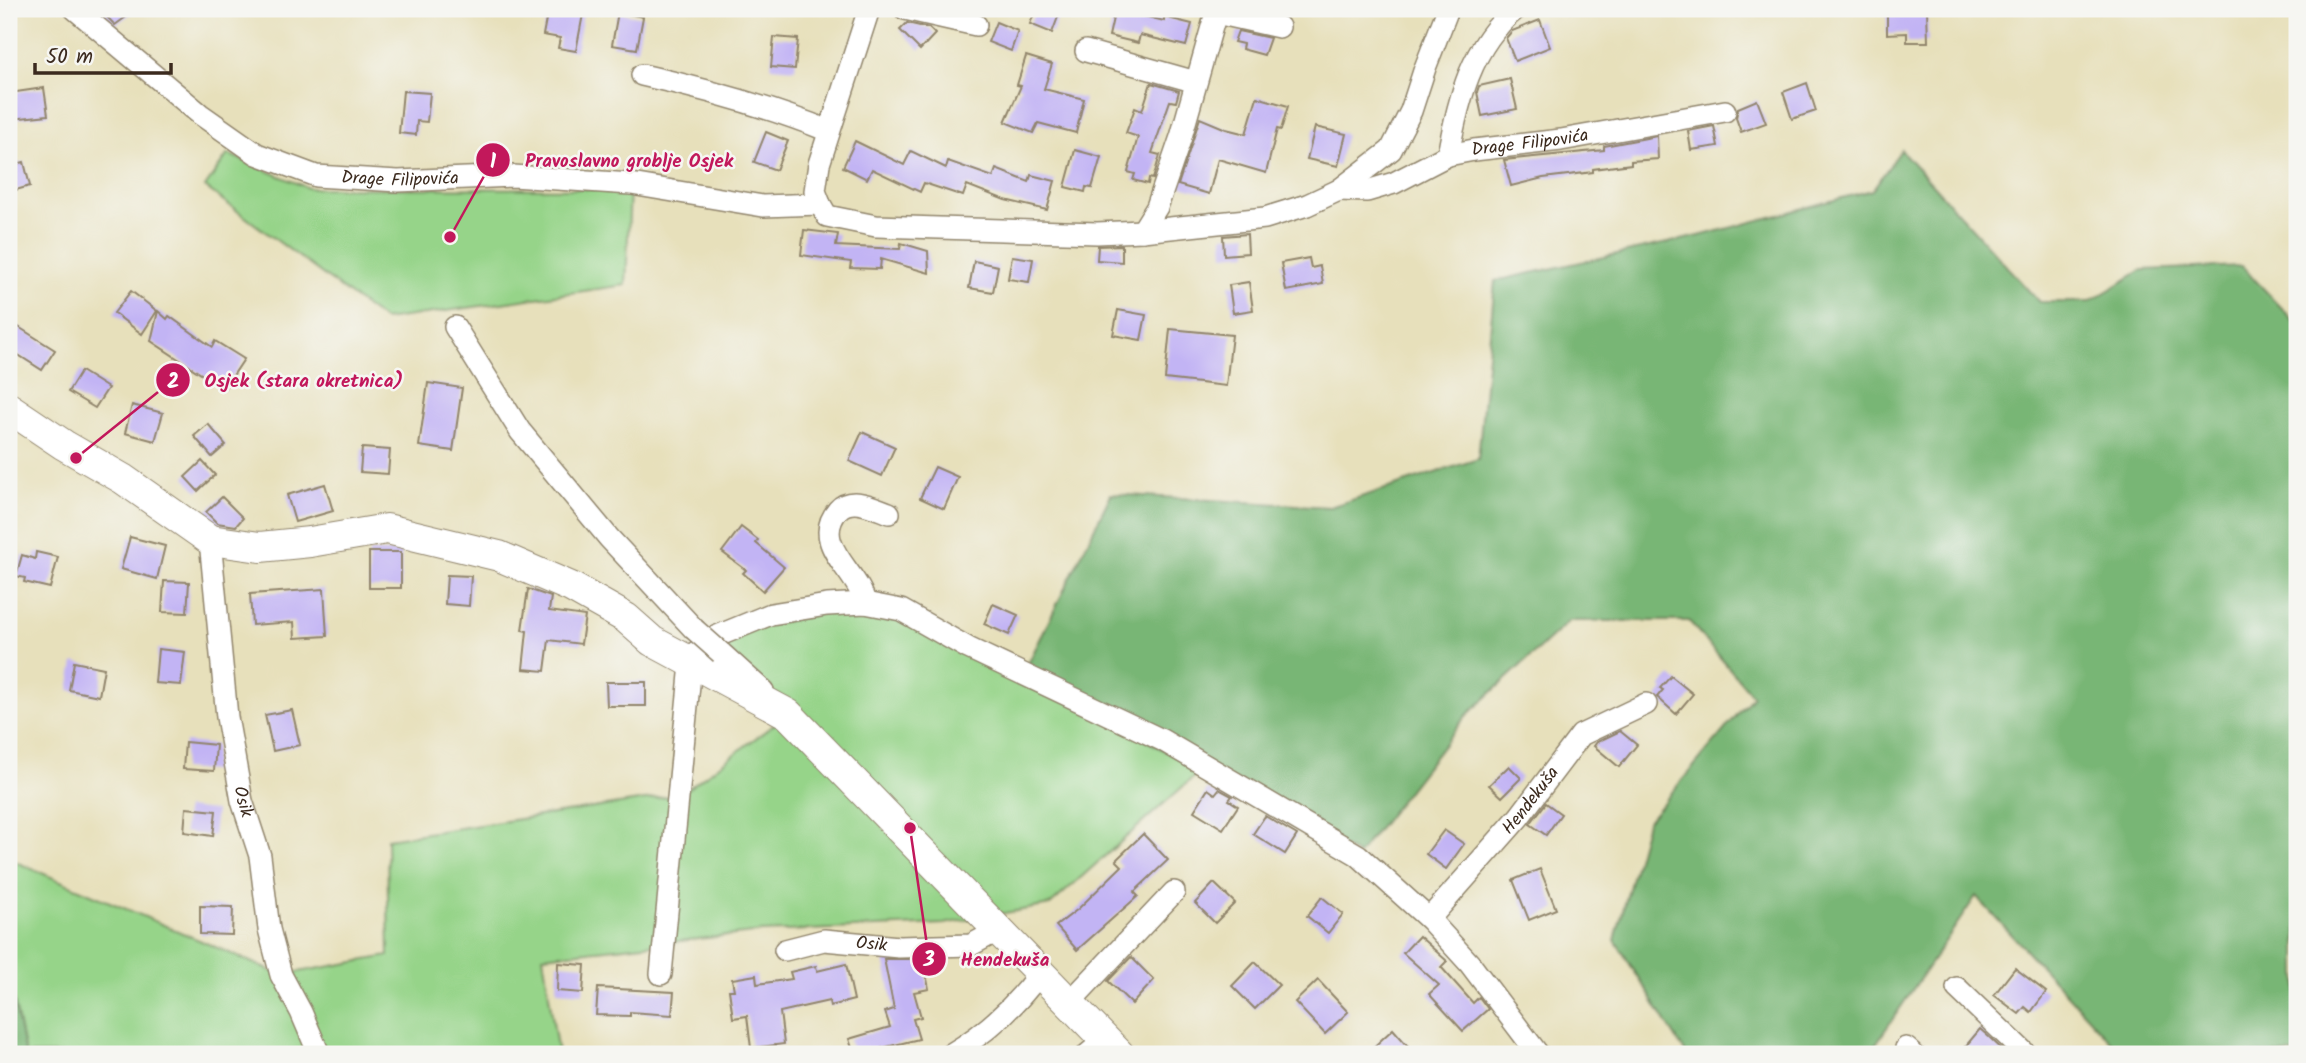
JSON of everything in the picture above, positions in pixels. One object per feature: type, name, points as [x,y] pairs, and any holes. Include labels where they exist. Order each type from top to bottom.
[{"type":"main road","points":[[9,408],[64,445],[123,479],[210,540],[260,547],[387,529],[499,556],[582,593],[626,618],[652,641],[788,714],[1069,1003],[1104,1050]]},
{"type":"street","name":"Drage Filipovića","points":[[75,9],[156,79],[234,138],[257,153],[316,176],[398,181],[513,176],[631,184],[763,206],[820,204],[827,216],[876,226],[1049,233],[1142,231],[1265,218],[1307,205],[1339,190],[1391,150],[1411,111],[1448,9]]},
{"type":"street","points":[[820,204],[815,191],[820,164],[869,9]]},
{"type":"street","points":[[905,9],[976,25]]},
{"type":"street","points":[[1448,155],[1454,122],[1469,71],[1492,32],[1517,9]]},
{"type":"street","points":[[1142,231],[1157,207],[1181,137],[1216,11],[1279,27]]},
{"type":"street","points":[[1086,51],[1196,82]]},
{"type":"street","points":[[642,75],[701,89],[829,131]]},
{"type":"street","name":"Drage Filipovića","points":[[1339,190],[1367,191],[1394,183],[1448,155],[1725,111]]},
{"type":"street","points":[[455,327],[520,431],[609,538],[694,629],[788,714]]},
{"type":"street","points":[[865,603],[863,591],[833,551],[830,529],[836,512],[849,504],[864,504],[889,513]]},
{"type":"street","name":"Osik","points":[[210,540],[227,717],[242,801],[260,856],[269,929],[281,975],[319,1054]]},
{"type":"street","points":[[661,974],[688,662],[715,637],[771,614],[827,605],[865,603],[901,610],[968,648],[1163,740],[1358,855],[1429,919],[1470,964],[1538,1054]]},
{"type":"street","name":"Hendekuša","points":[[1429,919],[1519,817],[1581,734],[1646,704]]},
{"type":"street","points":[[1069,1003],[1174,892]]},
{"type":"street","name":"Osik","points":[[785,950],[824,940],[899,947],[971,945],[997,931]]},
{"type":"street","points":[[951,1054],[980,1034],[1025,993],[1039,974]]},
{"type":"street","points":[[1957,988],[2026,1054]]},
{"type":"green space","points":[[1901,150],[2039,302],[2089,302],[2142,270],[2242,266],[2297,324],[2297,1054],[2122,1054],[1976,896],[1869,1054],[1686,1054],[1615,940],[1647,822],[1753,696],[1689,621],[1569,621],[1466,716],[1358,855],[1023,674],[1111,494],[1330,507],[1478,459],[1495,281],[1699,236],[1872,190]]},
{"type":"green space","points":[[228,154],[308,188],[630,189],[626,285],[384,320],[205,187]]},
{"type":"green space","points":[[865,603],[1206,766],[1050,905],[944,924],[762,932],[543,956],[558,1054],[25,1054],[9,977],[9,859],[281,975],[389,956],[387,839],[679,795],[788,714],[715,637]]},
{"type":"green space","points":[[9,977],[25,1054],[9,1054]]},
{"type":"building","points":[[99,9],[137,9],[115,25]]},
{"type":"building","points":[[548,9],[584,9],[576,51],[558,48],[560,38],[543,35]]},
{"type":"building","points":[[1036,9],[1061,9],[1052,33],[1030,24]]},
{"type":"building","points":[[1115,9],[1164,21],[1164,17],[1192,24],[1186,46],[1140,35],[1138,43],[1109,36]]},
{"type":"building","points":[[1927,10],[1928,42],[1907,42],[1907,33],[1887,34],[1887,12]]},
{"type":"building","points":[[618,12],[643,17],[637,49],[612,45]]},
{"type":"building","points":[[1540,20],[1550,47],[1515,61],[1506,38],[1512,31]]},
{"type":"building","points":[[996,22],[1018,31],[1011,51],[988,42]]},
{"type":"building","points":[[907,23],[929,28],[935,34],[920,50],[900,30]]},
{"type":"building","points":[[1238,31],[1270,38],[1264,55],[1242,49],[1243,44],[1234,42]]},
{"type":"building","points":[[774,37],[798,39],[795,69],[771,67]]},
{"type":"building","points":[[1026,56],[1052,64],[1044,89],[1084,99],[1076,133],[1038,123],[1033,133],[1005,122],[1021,86],[1017,85]]},
{"type":"building","points":[[1510,79],[1517,109],[1482,116],[1477,92],[1479,86]]},
{"type":"building","points":[[1151,83],[1179,91],[1176,102],[1170,101],[1152,153],[1160,155],[1153,179],[1149,178],[1148,184],[1133,180],[1135,174],[1128,172],[1138,137],[1126,133],[1135,108],[1142,111]]},
{"type":"building","points":[[1807,83],[1816,111],[1792,119],[1783,92]]},
{"type":"building","points":[[44,88],[48,115],[12,119],[9,93]]},
{"type":"building","points":[[403,91],[430,93],[427,122],[417,121],[416,135],[399,133]]},
{"type":"building","points":[[1257,97],[1288,106],[1281,130],[1277,129],[1266,173],[1218,159],[1209,194],[1178,185],[1200,118],[1246,134]]},
{"type":"building","points":[[1757,100],[1766,123],[1741,132],[1736,118],[1738,108]]},
{"type":"building","points":[[1714,126],[1718,146],[1691,150],[1688,131]]},
{"type":"building","points":[[1315,127],[1346,134],[1338,166],[1307,159]]},
{"type":"building","points":[[766,132],[788,141],[776,170],[754,162]]},
{"type":"building","points":[[1657,136],[1658,159],[1631,161],[1631,164],[1593,169],[1593,172],[1543,178],[1511,186],[1504,160],[1604,150],[1604,146]]},
{"type":"building","points":[[855,141],[904,165],[911,151],[946,168],[948,161],[993,177],[996,169],[1029,182],[1031,175],[1055,181],[1047,210],[1005,200],[967,185],[963,196],[924,183],[920,192],[872,169],[867,179],[843,167]]},
{"type":"building","points":[[1075,150],[1101,157],[1092,188],[1086,187],[1085,192],[1065,187]]},
{"type":"building","points":[[24,162],[30,186],[9,192],[9,166]]},
{"type":"building","points":[[804,230],[838,234],[836,246],[900,249],[901,243],[928,251],[929,273],[881,259],[880,269],[850,268],[851,262],[801,255]]},
{"type":"building","points":[[1247,234],[1248,253],[1224,255],[1223,236]]},
{"type":"building","points":[[1122,245],[1122,262],[1097,260],[1098,246]]},
{"type":"building","points":[[1012,256],[1033,259],[1029,282],[1008,279]]},
{"type":"building","points":[[1309,258],[1311,268],[1320,266],[1323,284],[1286,291],[1281,263]]},
{"type":"building","points":[[974,261],[998,266],[993,292],[969,288]]},
{"type":"building","points":[[1249,282],[1253,310],[1233,313],[1229,285]]},
{"type":"building","points":[[131,291],[157,311],[142,334],[114,313]]},
{"type":"building","points":[[1118,310],[1146,315],[1141,340],[1113,335]]},
{"type":"building","points":[[158,311],[212,347],[215,341],[244,359],[224,389],[151,341]]},
{"type":"building","points":[[9,321],[55,350],[42,370],[9,349]]},
{"type":"building","points":[[1170,329],[1232,335],[1226,386],[1165,379]]},
{"type":"building","points":[[81,371],[108,388],[95,408],[68,392]]},
{"type":"building","points":[[428,383],[462,388],[453,451],[419,446]]},
{"type":"building","points":[[132,405],[163,413],[155,441],[125,433]]},
{"type":"building","points":[[208,424],[226,445],[212,457],[194,436]]},
{"type":"building","points":[[862,432],[895,447],[882,476],[849,461]]},
{"type":"building","points":[[362,448],[390,450],[388,474],[360,472]]},
{"type":"building","points":[[202,461],[215,475],[198,491],[185,477]]},
{"type":"building","points":[[935,467],[958,477],[944,509],[920,498]]},
{"type":"building","points":[[325,484],[333,511],[295,522],[287,495]]},
{"type":"building","points":[[222,497],[243,518],[236,526],[217,523],[206,512]]},
{"type":"building","points":[[741,527],[784,567],[763,591],[743,573],[746,570],[722,552]]},
{"type":"building","points":[[130,537],[165,546],[157,579],[121,569]]},
{"type":"building","points":[[36,552],[58,557],[50,588],[24,582],[25,578],[16,576],[22,555],[35,559]]},
{"type":"building","points":[[369,552],[401,552],[401,588],[369,588]]},
{"type":"building","points":[[447,575],[471,576],[469,606],[445,604]]},
{"type":"building","points":[[164,581],[189,582],[187,613],[162,612]]},
{"type":"building","points":[[324,589],[327,636],[295,638],[294,622],[252,625],[250,594]]},
{"type":"building","points":[[528,589],[551,597],[549,611],[585,616],[581,644],[549,640],[545,671],[523,669],[527,631],[522,630]]},
{"type":"building","points":[[993,604],[1018,615],[1009,635],[984,624]]},
{"type":"building","points":[[158,649],[185,652],[181,685],[155,683]]},
{"type":"building","points":[[74,662],[104,668],[99,696],[69,690]]},
{"type":"building","points":[[1671,676],[1693,694],[1676,714],[1657,697],[1663,690],[1660,688]]},
{"type":"building","points":[[606,682],[646,682],[646,706],[607,706]]},
{"type":"building","points":[[292,710],[300,745],[273,751],[265,715]]},
{"type":"building","points":[[1620,731],[1637,745],[1619,767],[1594,746]]},
{"type":"building","points":[[185,742],[216,745],[214,771],[183,769]]},
{"type":"building","points":[[1509,766],[1521,778],[1502,797],[1489,785]]},
{"type":"building","points":[[1208,789],[1215,794],[1219,789],[1232,796],[1229,800],[1238,806],[1223,829],[1194,811]]},
{"type":"building","points":[[1546,803],[1561,814],[1546,835],[1530,824]]},
{"type":"building","points":[[186,808],[216,811],[213,836],[184,832]]},
{"type":"building","points":[[1265,816],[1297,835],[1285,854],[1253,834]]},
{"type":"building","points":[[1444,830],[1464,844],[1446,869],[1426,854]]},
{"type":"building","points":[[1143,834],[1168,860],[1134,892],[1138,896],[1077,950],[1056,926],[1078,909],[1122,866],[1116,860]]},
{"type":"building","points":[[1540,869],[1556,909],[1529,920],[1513,880]]},
{"type":"building","points":[[1214,883],[1235,903],[1215,923],[1195,903]]},
{"type":"building","points":[[1322,897],[1343,914],[1328,933],[1307,916]]},
{"type":"building","points":[[200,906],[233,907],[232,935],[200,934]]},
{"type":"building","points":[[1419,936],[1447,961],[1441,967],[1473,1003],[1479,997],[1488,1009],[1463,1031],[1429,994],[1439,985],[1403,953]]},
{"type":"building","points":[[1131,957],[1154,980],[1132,1004],[1108,981]]},
{"type":"building","points":[[884,959],[923,959],[929,989],[914,992],[921,1017],[913,1019],[919,1039],[882,1048],[884,1054],[854,1054],[849,1039],[890,1027],[885,1012],[894,1009]]},
{"type":"building","points":[[1255,962],[1279,985],[1255,1009],[1232,986]]},
{"type":"building","points":[[558,963],[585,965],[583,993],[557,991]]},
{"type":"building","points":[[846,964],[854,1000],[830,1006],[829,1001],[780,1012],[784,1044],[751,1048],[747,1016],[733,1018],[729,990],[734,990],[732,979],[756,975],[757,984],[792,979],[790,972],[816,966],[817,971]]},
{"type":"building","points":[[2015,968],[2046,992],[2031,1012],[2025,1007],[2019,1014],[1994,995]]},
{"type":"building","points":[[1318,980],[1348,1012],[1325,1034],[1295,1002]]},
{"type":"building","points":[[598,988],[674,992],[672,1015],[630,1012],[630,1016],[596,1015]]},
{"type":"building","points":[[1393,1029],[1408,1046],[1398,1054],[1366,1054]]},
{"type":"building","points":[[1980,1029],[1989,1037],[2007,1054],[1959,1054]]},
{"type":"place","name":"Pravoslavno groblje Osjek","points":[[450,237]]},
{"type":"place","name":"Osjek (stara okretnica)","points":[[76,458]]},
{"type":"place","name":"Hendekuša","points":[[910,828]]}]
